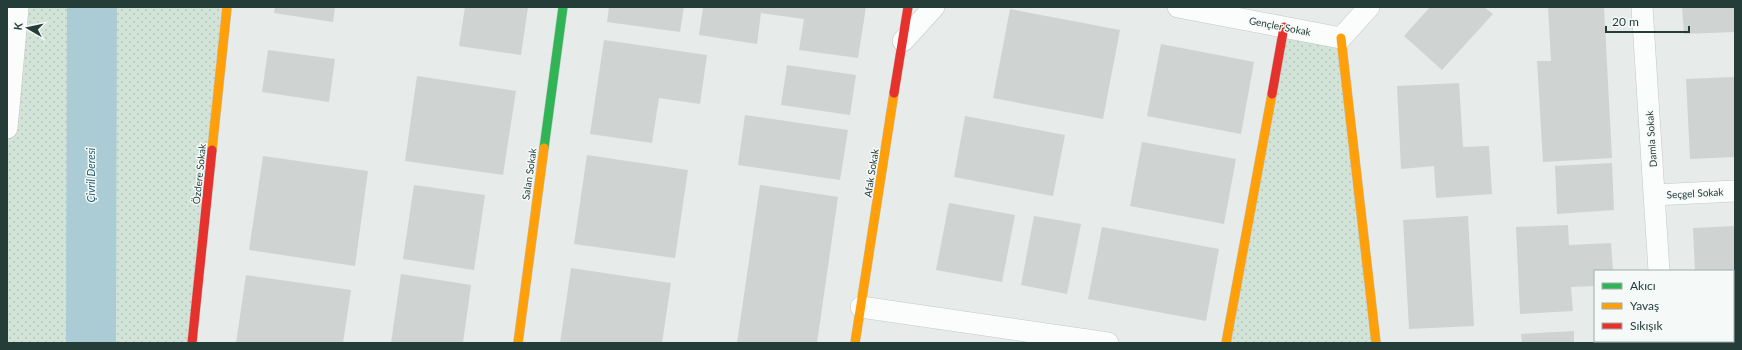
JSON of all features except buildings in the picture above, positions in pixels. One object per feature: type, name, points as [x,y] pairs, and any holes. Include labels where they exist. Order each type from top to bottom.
[{"type":"street","points":[[7,128],[10,52],[18,7]]},
{"type":"street","name":"Özdere Sokak","points":[[192,343],[227,7]]},
{"type":"street","name":"Salan Sokak","points":[[518,343],[563,7]]},
{"type":"street","name":"Afak Sokak","points":[[855,343],[904,41],[908,7]]},
{"type":"street","points":[[904,41],[934,7]]},
{"type":"street","name":"Gençler Sokak","points":[[1178,7],[1341,38]]},
{"type":"street","points":[[1368,7],[1341,38],[1376,343]]},
{"type":"street","name":"Damla Sokak","points":[[1642,7],[1659,270]]},
{"type":"street","points":[[1226,343],[1284,27]]},
{"type":"street","name":"Seçgel Sokak","points":[[1654,195],[1735,191]]},
{"type":"street","points":[[861,307],[1077,341],[1108,343]]},
{"type":"green space","points":[[18,7],[227,7],[192,343],[7,343],[7,128]]},
{"type":"green space","points":[[1284,27],[1341,38],[1376,343],[1226,343]]},
{"type":"waterway","name":"Çivril Deresi","points":[[91,343],[92,7]]},
{"type":"traffic: fast","points":[[544,148],[563,7]]},
{"type":"traffic: slow","points":[[212,150],[227,7]]},
{"type":"traffic: slow","points":[[1341,38],[1376,343]]},
{"type":"traffic: slow","points":[[855,343],[894,93]]},
{"type":"traffic: slow","points":[[1226,343],[1272,94]]},
{"type":"traffic: slow","points":[[518,343],[544,148]]},
{"type":"traffic: jam","points":[[894,93],[908,7]]},
{"type":"traffic: jam","points":[[1272,94],[1284,27]]},
{"type":"traffic: jam","points":[[192,343],[212,150]]}]
